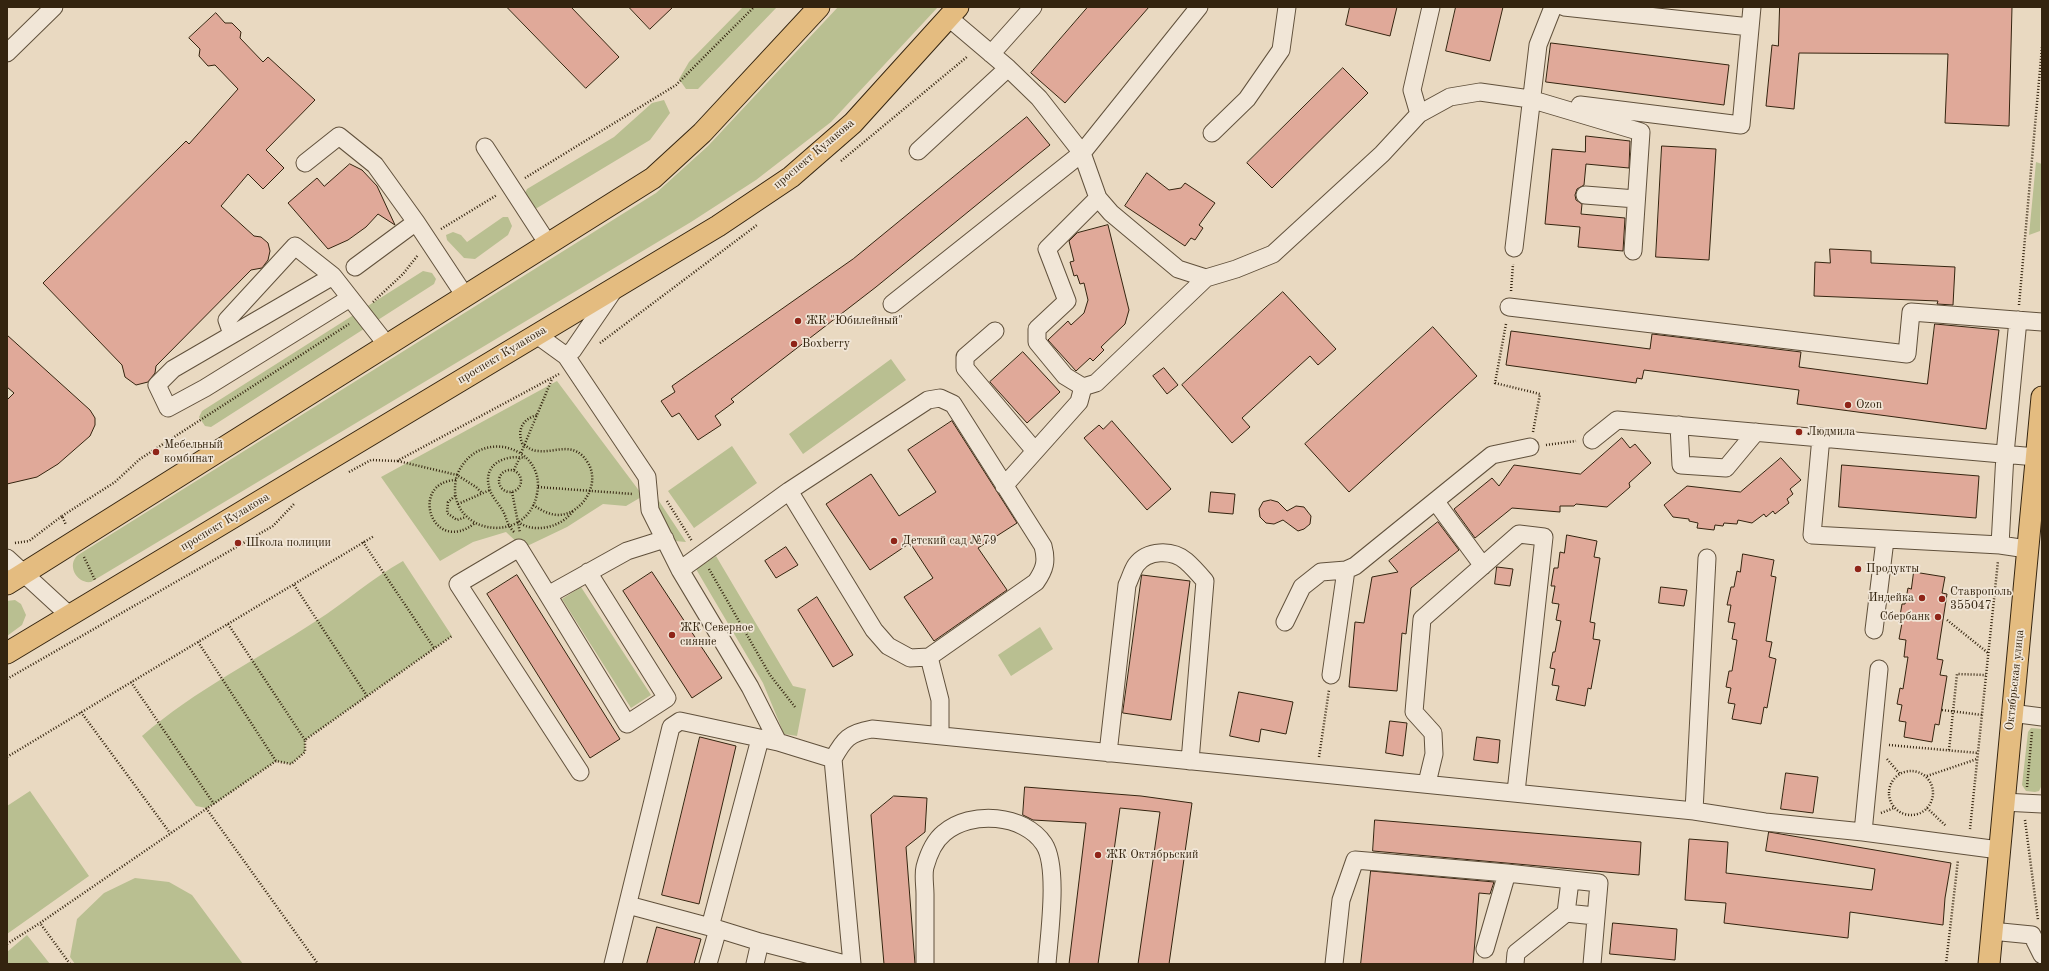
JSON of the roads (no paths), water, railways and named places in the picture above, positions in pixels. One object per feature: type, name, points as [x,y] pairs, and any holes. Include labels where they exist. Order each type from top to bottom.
[{"type":"main road","points":[[16,579],[653,178],[702,133],[819,7]]},
{"type":"main road","name":"проспект Кулакова","points":[[7,653],[718,226],[791,177],[853,123],[954,13]]},
{"type":"main road","name":"Октябрьская улица","points":[[1989,964],[2011,713],[2042,397]]},
{"type":"street","points":[[7,53],[54,7]]},
{"type":"street","points":[[991,54],[1033,7]]},
{"type":"street","points":[[892,304],[1082,153],[1199,7]]},
{"type":"street","points":[[1212,133],[1247,99],[1281,50],[1287,7]]},
{"type":"street","points":[[1419,114],[1412,90],[1431,7]]},
{"type":"street","points":[[1514,248],[1530,99],[1538,45],[1553,7]]},
{"type":"street","points":[[1564,7],[1750,27]]},
{"type":"street","points":[[1098,198],[1047,249],[1067,301],[1037,329],[1037,342],[1065,376],[1083,387],[1096,383],[1206,278],[1236,269],[1273,254],[1382,154],[1419,114],[1450,97],[1480,92],[1741,125],[1752,7]]},
{"type":"street","points":[[954,13],[991,54],[1039,98],[1082,153],[1098,198],[1110,213],[1178,269],[1206,278]]},
{"type":"street","points":[[918,151],[1008,68]]},
{"type":"street","points":[[1530,99],[1640,132],[1633,251]]},
{"type":"street","points":[[305,163],[339,136],[375,165],[416,222],[465,296]]},
{"type":"street","points":[[485,147],[548,244]]},
{"type":"street","points":[[1585,195],[1636,199]]},
{"type":"street","points":[[355,267],[416,222]]},
{"type":"street","points":[[232,334],[227,320],[295,246],[333,276],[387,345]]},
{"type":"street","points":[[333,276],[173,369],[157,385],[168,408],[205,388],[350,298]]},
{"type":"street","points":[[566,356],[574,350],[616,286]]},
{"type":"street","points":[[1509,307],[1907,354],[1911,312],[2042,322]]},
{"type":"street","points":[[2000,545],[2005,454],[2018,320]]},
{"type":"street","points":[[995,331],[965,357],[965,368],[1035,451]]},
{"type":"street","points":[[537,335],[566,356],[647,477],[650,510],[680,570],[750,687],[778,742]]},
{"type":"street","points":[[1004,486],[1079,402],[1083,387]]},
{"type":"street","points":[[680,570],[789,490],[928,400],[940,398],[953,404],[1043,546],[1046,558],[1044,571],[1036,582],[929,657],[910,658],[888,646],[874,630],[789,490]]},
{"type":"street","points":[[1592,440],[1617,420],[2036,457]]},
{"type":"street","points":[[1679,425],[1681,465],[1726,468],[1756,432]]},
{"type":"street","points":[[1821,437],[1812,534],[1885,540],[2000,545],[2027,548]]},
{"type":"street","points":[[1285,622],[1302,587],[1321,572],[1346,570],[1355,566],[1436,502],[1492,455],[1530,447]]},
{"type":"street","points":[[1436,502],[1483,566]]},
{"type":"street","points":[[1427,783],[1434,754],[1433,733],[1414,712],[1422,618],[1519,534],[1544,537],[1516,792]]},
{"type":"street","points":[[548,595],[627,551],[665,539]]},
{"type":"street","points":[[1874,630],[1885,540]]},
{"type":"street","points":[[580,772],[458,584],[519,548],[627,724],[667,698],[588,572]]},
{"type":"street","points":[[1108,753],[1127,585],[1136,565],[1144,557],[1153,553],[1162,552],[1173,554],[1185,559],[1205,581],[1190,761]]},
{"type":"street","points":[[7,558],[16,579],[69,615]]},
{"type":"street","points":[[1694,811],[1706,558]]},
{"type":"street","points":[[1331,675],[1346,570]]},
{"type":"street","points":[[929,657],[940,700],[940,734]]},
{"type":"street","points":[[1863,832],[1879,669]]},
{"type":"street","points":[[2011,713],[2042,717]]},
{"type":"street","points":[[613,964],[671,727],[680,721],[778,742],[833,759]]},
{"type":"street","points":[[852,964],[833,759],[842,742],[856,731],[872,729],[940,734],[1108,753],[1427,783],[1694,811],[1765,822],[1863,832],[1999,850]]},
{"type":"street","points":[[708,964],[714,928],[760,739]]},
{"type":"street","points":[[2003,802],[2042,804]]},
{"type":"street","points":[[925,964],[925,868],[933,847],[943,833],[961,822],[982,818],[1006,821],[1029,828],[1044,845],[1050,864],[1051,884],[1047,964]]},
{"type":"street","points":[[1334,964],[1341,900],[1355,860],[1507,873],[1599,883],[1592,964]]},
{"type":"street","points":[[1485,949],[1507,873]]},
{"type":"street","points":[[1515,964],[1516,953],[1566,913],[1570,881]]},
{"type":"street","points":[[628,905],[714,928],[824,962],[845,964]]},
{"type":"street","points":[[1566,913],[1595,916]]},
{"type":"street","points":[[1991,931],[2032,935],[2042,955]]},
{"type":"street","points":[[755,964],[760,942]]},
{"type":"place","name":"ЖК \"Юбилейный\"","points":[[798,321]]},
{"type":"place","name":"Boxberry","points":[[794,344]]},
{"type":"place","name":"Ozon","points":[[1848,405]]},
{"type":"place","name":"Людмила","points":[[1799,432]]},
{"type":"place","name":"Мебельный комбинат","points":[[156,452]]},
{"type":"place","name":"Детский сад №79","points":[[894,541]]},
{"type":"place","name":"Школа полиции","points":[[238,543]]},
{"type":"place","name":"Продукты","points":[[1858,569]]},
{"type":"place","name":"Индейка","points":[[1922,598]]},
{"type":"place","name":"Ставрополь 355047","points":[[1942,599]]},
{"type":"place","name":"Сбербанк","points":[[1938,617]]},
{"type":"place","name":"ЖК Северное сияние","points":[[672,635]]},
{"type":"place","name":"ЖК Октябрьский","points":[[1098,855]]}]
